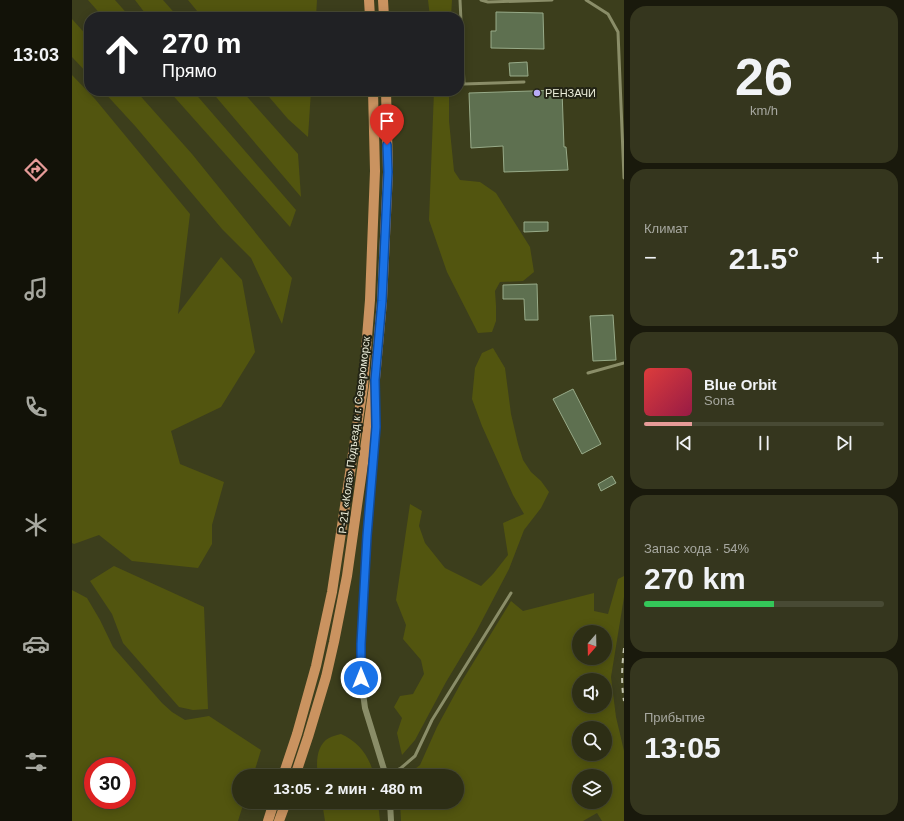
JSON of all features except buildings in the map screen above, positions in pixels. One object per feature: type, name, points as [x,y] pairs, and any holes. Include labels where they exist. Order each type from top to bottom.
[{"type":"main road","points":[[369,0],[370,12]]},
{"type":"main road","points":[[383,0],[384,12]]},
{"type":"main road","name":"Р-21 «Кола» Подъезд к г. Североморск","points":[[285,769],[316,666],[329,607],[363,387],[370,300],[375,171],[373,96]]},
{"type":"main road","name":"Р-21 «Кола» Подъезд к г. Североморск","points":[[297,769],[326,677],[334,642],[347,576],[375,380],[382,301],[388,172],[386,96]]},
{"type":"main road","points":[[268,821],[272,809]]},
{"type":"main road","points":[[279,821],[283,809]]},
{"type":"street","points":[[375,380],[376,427],[367,536],[361,644],[361,678],[365,708],[384,769]]},
{"type":"street","points":[[390,809],[390,821]]},
{"type":"lane","points":[[460,0],[461,12]]},
{"type":"lane","points":[[482,0],[488,2],[552,0]]},
{"type":"lane","points":[[586,0],[608,14],[618,32],[624,178]]},
{"type":"lane","points":[[464,84],[524,82]]},
{"type":"lane","points":[[588,373],[624,363]]},
{"type":"lane","points":[[400,769],[415,756],[432,720],[511,592]]},
{"type":"shaded area","points":[[88,0],[115,0],[126,12],[99,12]]},
{"type":"shaded area","points":[[135,0],[163,0],[174,12],[144,12]]},
{"type":"shaded area","points":[[188,0],[317,0],[316,12],[198,12]]},
{"type":"shaded area","points":[[428,0],[452,0],[451,12],[429,12]]},
{"type":"shaded area","points":[[72,19],[84,32],[84,70],[72,57]]},
{"type":"shaded area","points":[[72,75],[84,88],[84,96],[92,96],[95,99],[190,214],[178,314],[221,257],[242,280],[255,352],[221,407],[171,431],[180,464],[224,482],[212,525],[212,544],[198,568],[132,561],[99,535],[74,544],[72,543]]},
{"type":"shaded area","points":[[108,96],[140,96],[192,154],[292,278],[282,324],[251,258],[222,229],[136,127]]},
{"type":"shaded area","points":[[173,96],[197,96],[296,210],[290,227]]},
{"type":"shaded area","points":[[215,96],[246,96],[298,154],[301,197]]},
{"type":"shaded area","points":[[268,96],[311,96],[308,137],[288,119]]},
{"type":"shaded area","points":[[434,96],[449,96],[449,121],[454,171],[460,180],[480,182],[496,193],[530,247],[534,272],[523,281],[500,282],[495,291],[496,321],[492,332],[478,333],[447,272],[429,220]]},
{"type":"shaded area","points":[[493,348],[505,368],[511,414],[523,460],[531,472],[541,481],[549,492],[541,508],[524,530],[509,569],[476,632],[446,682],[415,740],[402,755],[397,733],[402,718],[394,707],[400,696],[413,694],[424,674],[421,660],[403,639],[406,625],[396,600],[410,504],[422,511],[419,526],[425,543],[445,568],[481,586],[508,555],[503,523],[524,514],[513,495],[482,426],[472,399],[475,368],[482,353]]},
{"type":"shaded area","points":[[114,566],[204,607],[208,709],[193,710],[179,707],[123,643],[112,614],[90,581]]},
{"type":"shaded area","points":[[624,576],[624,597],[612,673],[572,673],[572,713],[612,713],[612,685],[616,717],[624,751],[624,821],[602,821],[597,813],[583,821],[401,821],[400,809],[464,809],[464,769],[415,769],[420,765],[437,727],[462,681],[511,601],[523,611],[594,593],[594,611],[608,614],[618,579]]},
{"type":"shaded area","points":[[72,590],[87,598],[113,647],[162,703],[172,712],[185,720],[209,716],[261,750],[255,769],[232,769],[232,809],[242,809],[238,821],[72,821]]},
{"type":"shaded area","points":[[341,734],[353,741],[367,756],[372,769],[317,769],[319,750],[325,741],[330,737]]},
{"type":"shaded area","points":[[323,809],[379,809],[380,821],[325,821]]},
{"type":"railway","points":[[624,648],[622,674],[624,701]]},
{"type":"place","name":"РЕНЗАЧИ","points":[[537,93]]},
{"type":"route","points":[[361,678],[361,644],[367,536],[376,427],[375,380],[382,301],[388,172],[387,145]]}]
